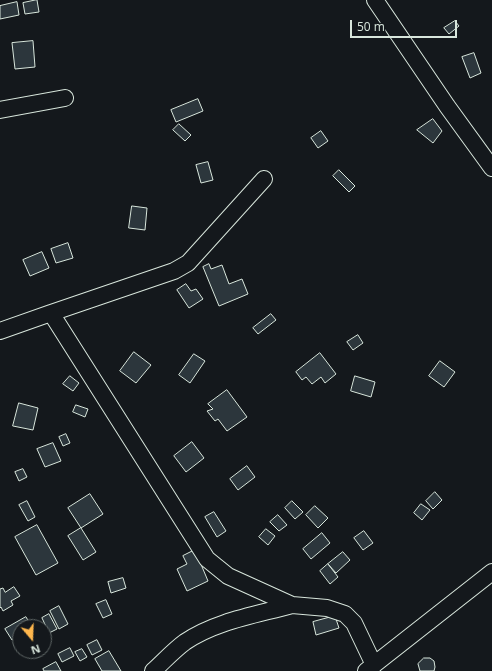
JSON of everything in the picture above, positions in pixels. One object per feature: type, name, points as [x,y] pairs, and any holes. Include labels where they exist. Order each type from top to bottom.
[{"type":"street","points":[[375,0],[492,168]]},
{"type":"street","points":[[0,110],[65,98]]},
{"type":"street","points":[[0,331],[174,271],[188,264],[264,179]]},
{"type":"street","points":[[52,313],[207,559],[228,576],[292,605],[326,608],[345,614],[354,623],[370,668],[492,572]]},
{"type":"street","points":[[153,671],[185,642],[205,631],[225,623],[292,605]]},
{"type":"building","points":[[37,0],[39,12],[25,14],[23,3]]},
{"type":"building","points":[[17,2],[19,15],[0,19],[0,6]]},
{"type":"building","points":[[455,21],[459,26],[449,34],[444,28]]},
{"type":"building","points":[[33,41],[35,67],[15,69],[12,43]]},
{"type":"building","points":[[474,53],[481,73],[470,78],[462,57]]},
{"type":"building","points":[[198,99],[203,111],[176,122],[171,110]]},
{"type":"building","points":[[433,119],[442,131],[433,143],[417,130]]},
{"type":"building","points":[[179,124],[191,135],[185,141],[173,130]]},
{"type":"building","points":[[321,131],[328,141],[318,148],[311,138]]},
{"type":"building","points":[[208,162],[213,180],[201,183],[196,165]]},
{"type":"building","points":[[339,170],[355,186],[349,192],[333,176]]},
{"type":"building","points":[[132,206],[147,208],[145,230],[129,228]]},
{"type":"building","points":[[68,243],[73,258],[56,263],[51,249]]},
{"type":"building","points":[[42,252],[49,268],[30,276],[23,260]]},
{"type":"building","points":[[209,264],[211,269],[222,265],[229,284],[242,279],[248,294],[219,306],[203,267]]},
{"type":"building","points":[[186,284],[191,291],[196,289],[203,299],[189,308],[177,290]]},
{"type":"building","points":[[271,314],[276,320],[258,334],[253,328]]},
{"type":"building","points":[[358,335],[363,343],[353,350],[347,342]]},
{"type":"building","points":[[134,352],[151,365],[136,383],[120,371]]},
{"type":"building","points":[[320,353],[336,374],[325,383],[321,377],[312,384],[306,377],[302,380],[296,372]]},
{"type":"building","points":[[194,354],[205,361],[190,383],[179,375]]},
{"type":"building","points":[[440,361],[455,372],[444,387],[429,376]]},
{"type":"building","points":[[70,376],[79,383],[73,391],[63,384]]},
{"type":"building","points":[[355,376],[375,382],[371,397],[351,391]]},
{"type":"building","points":[[227,390],[247,417],[227,431],[218,419],[215,421],[207,411],[213,409],[208,404]]},
{"type":"building","points":[[19,403],[38,408],[33,430],[13,426]]},
{"type":"building","points":[[76,405],[88,409],[85,417],[73,412]]},
{"type":"building","points":[[66,434],[70,443],[63,446],[59,437]]},
{"type":"building","points":[[192,442],[204,458],[186,472],[174,456]]},
{"type":"building","points":[[53,443],[61,461],[45,467],[37,449]]},
{"type":"building","points":[[247,466],[255,477],[238,490],[230,479]]},
{"type":"building","points":[[23,469],[27,477],[19,481],[15,472]]},
{"type":"building","points":[[435,492],[442,500],[433,509],[426,501]]},
{"type":"building","points":[[90,494],[103,514],[81,528],[68,508]]},
{"type":"building","points":[[27,501],[35,517],[28,521],[19,505]]},
{"type":"building","points":[[292,501],[303,512],[295,519],[285,508]]},
{"type":"building","points":[[421,504],[430,510],[422,520],[414,513]]},
{"type":"building","points":[[315,506],[328,518],[318,528],[306,515]]},
{"type":"building","points":[[214,512],[226,531],[217,537],[205,517]]},
{"type":"building","points":[[278,515],[287,525],[279,531],[270,522]]},
{"type":"building","points":[[37,525],[58,563],[36,575],[15,537]]},
{"type":"building","points":[[81,528],[96,552],[83,560],[68,536]]},
{"type":"building","points":[[266,529],[275,536],[268,545],[259,537]]},
{"type":"building","points":[[364,531],[373,543],[363,550],[354,538]]},
{"type":"building","points":[[322,533],[330,543],[311,559],[303,549]]},
{"type":"building","points":[[195,550],[208,581],[187,591],[177,569],[187,564],[183,556]]},
{"type":"building","points":[[343,552],[350,560],[336,573],[328,564]]},
{"type":"building","points":[[328,564],[338,577],[330,584],[320,571]]},
{"type":"building","points":[[123,578],[126,588],[111,593],[108,582]]},
{"type":"building","points":[[14,587],[20,596],[11,601],[13,605],[3,611],[1,607],[0,608],[0,589],[3,588],[5,592]]},
{"type":"building","points":[[106,600],[112,614],[103,618],[96,604]]},
{"type":"building","points":[[59,606],[68,624],[59,629],[50,611]]},
{"type":"building","points":[[49,614],[52,619],[42,619]]},
{"type":"building","points":[[335,616],[339,628],[316,635],[313,622]]},
{"type":"building","points":[[52,620],[57,629],[52,632]]},
{"type":"building","points":[[12,625],[12,640],[5,629]]},
{"type":"building","points":[[97,640],[102,650],[92,655],[87,645]]},
{"type":"building","points":[[70,648],[74,656],[62,662],[58,654]]},
{"type":"building","points":[[82,649],[87,657],[80,661],[75,652]]},
{"type":"building","points":[[109,651],[121,671],[102,671],[95,659]]},
{"type":"building","points":[[424,658],[430,658],[434,661],[434,671],[420,671],[418,664]]},
{"type":"building","points":[[56,662],[61,671],[44,671],[43,669]]}]
